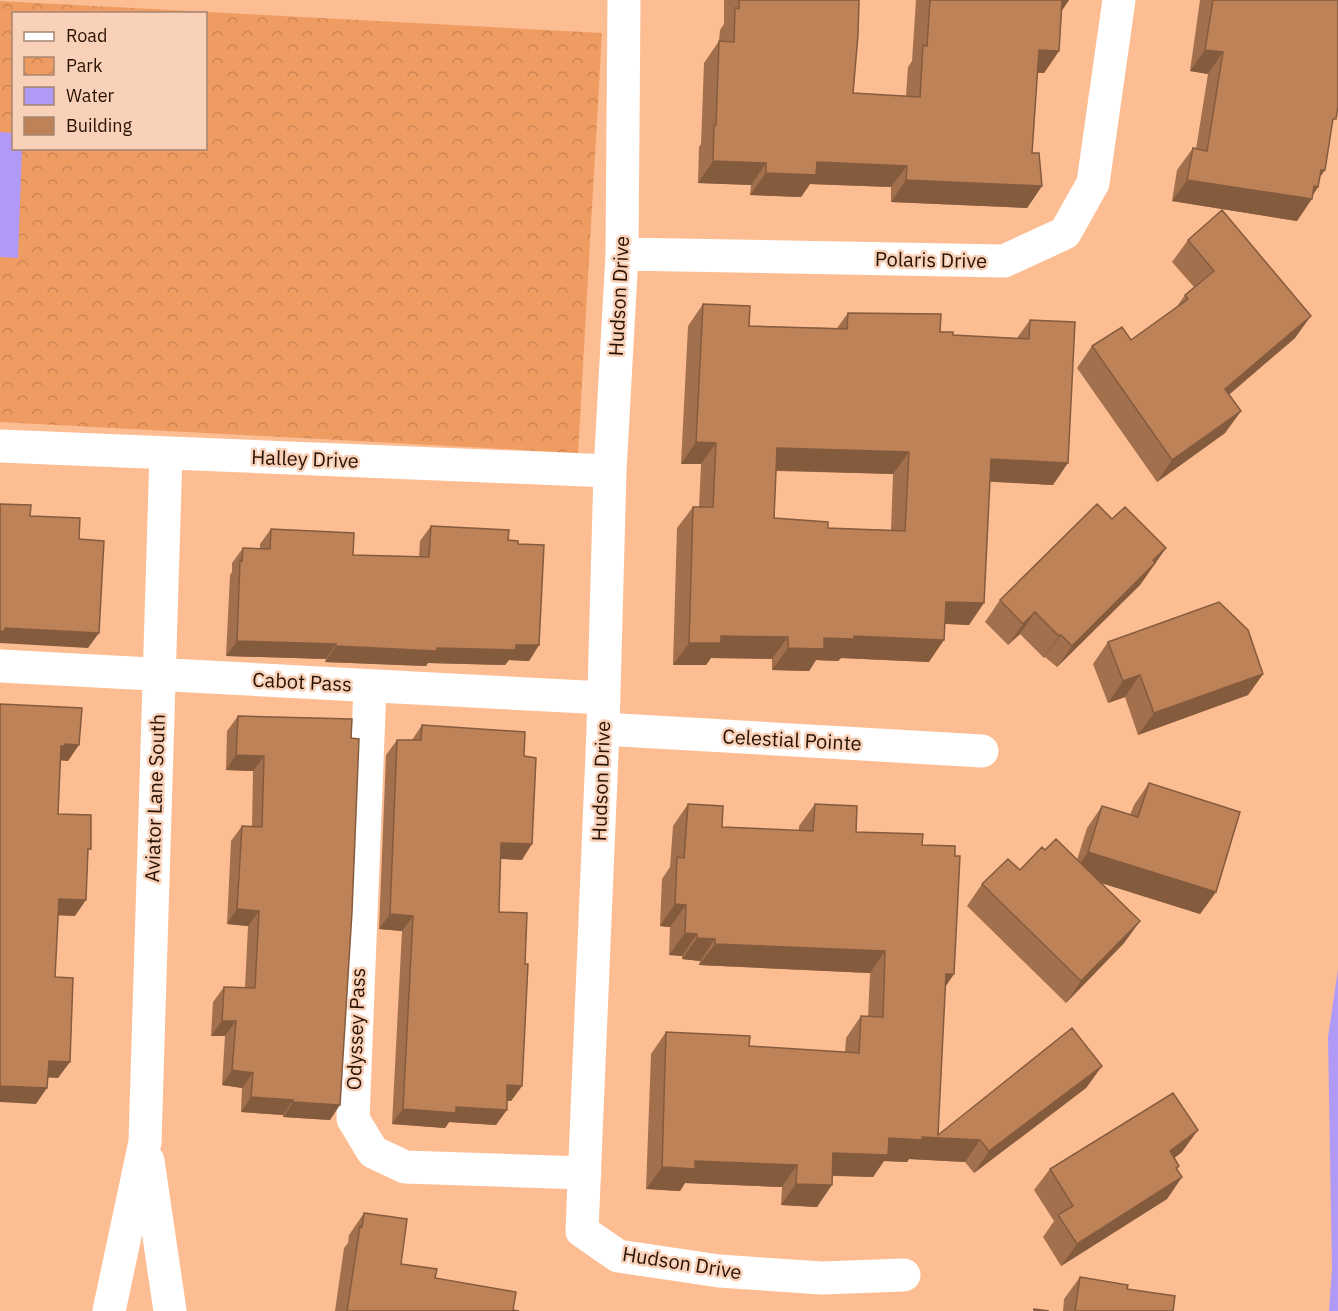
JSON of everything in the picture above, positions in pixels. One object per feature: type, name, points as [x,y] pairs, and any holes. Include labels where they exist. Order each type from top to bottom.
[{"type":"street","points":[[614,0],[624,0]]},
{"type":"street","name":"Hudson Drive","points":[[624,0],[622,254],[610,471],[603,714],[582,1232],[618,1256],[719,1271],[811,1277],[904,1275]]},
{"type":"street","name":"Polaris Drive","points":[[622,254],[1004,261],[1065,233],[1093,183],[1119,0]]},
{"type":"street","name":"Halley Drive","points":[[0,446],[610,471]]},
{"type":"street","name":"Aviator Lane South","points":[[166,453],[145,1142],[170,1311]]},
{"type":"street","name":"Cabot Pass","points":[[0,666],[370,686],[603,714]]},
{"type":"street","name":"Odyssey Pass","points":[[370,686],[353,1119],[374,1152],[405,1167],[585,1173]]},
{"type":"street","name":"Celestial Pointe","points":[[603,714],[982,751]]},
{"type":"street","name":"Aviator Lane South","points":[[109,1311],[145,1142]]},
{"type":"green space","points":[[0,1],[207,12],[12,12],[12,150],[207,150],[207,12],[602,33],[578,453],[0,422]]},
{"type":"water","points":[[0,132],[12,133],[12,150],[22,150],[18,258],[0,257]]},
{"type":"water","points":[[1338,969],[1338,1311],[1329,1311],[1332,1269],[1328,1037]]},
{"type":"building","points":[[739,0],[859,0],[853,93],[920,97],[923,45],[927,46],[930,0],[1062,0],[1059,51],[1039,50],[1032,153],[1039,153],[1042,186],[906,180],[907,166],[817,162],[816,175],[766,173],[766,163],[713,161],[719,41],[734,42],[735,8],[739,9]]},
{"type":"building","points":[[1213,0],[1338,0],[1338,107],[1336,119],[1333,119],[1325,170],[1321,170],[1318,187],[1314,186],[1312,199],[1187,180],[1193,148],[1207,151],[1223,52],[1205,50]]},
{"type":"building","points":[[1222,210],[1311,316],[1225,389],[1241,411],[1172,460],[1092,346],[1122,327],[1131,340],[1188,299],[1185,295],[1214,271],[1188,240]]},
{"type":"building","points":[[703,304],[750,306],[749,326],[847,329],[848,313],[941,314],[940,332],[953,332],[953,335],[1029,339],[1030,320],[1075,322],[1068,463],[991,459],[984,603],[946,602],[944,640],[854,636],[854,639],[824,638],[824,649],[788,648],[788,637],[721,636],[721,643],[689,643],[693,507],[713,507],[716,443],[696,442]],"holes":[[[777,448],[909,452],[905,531],[828,528],[828,522],[774,518]]]},
{"type":"building","points":[[0,504],[31,505],[30,516],[80,518],[79,539],[104,541],[99,633],[5,628],[5,631],[0,631]]},
{"type":"building","points":[[1097,504],[1112,519],[1125,507],[1166,548],[1153,560],[1155,563],[1072,646],[1035,612],[1023,624],[1000,600]]},
{"type":"building","points":[[431,526],[509,530],[508,540],[518,541],[518,544],[544,545],[539,645],[516,645],[516,650],[437,648],[437,651],[336,646],[336,644],[237,641],[240,560],[242,561],[243,548],[270,549],[271,529],[354,533],[353,555],[429,557]]},
{"type":"building","points":[[1219,602],[1248,630],[1263,674],[1154,713],[1140,675],[1123,681],[1108,642]]},
{"type":"building","points":[[0,704],[82,708],[79,745],[61,746],[58,814],[91,815],[91,849],[88,849],[86,900],[59,899],[55,977],[73,978],[70,1062],[49,1061],[47,1088],[0,1086]]},
{"type":"building","points":[[238,716],[352,719],[351,738],[359,739],[352,912],[340,1105],[251,1097],[253,1073],[232,1070],[236,1021],[222,1021],[224,987],[255,988],[259,911],[237,909],[242,826],[262,827],[264,756],[236,755]]},
{"type":"building","points":[[422,725],[525,732],[524,756],[536,758],[532,844],[501,843],[499,912],[527,913],[525,964],[528,964],[522,1086],[507,1085],[507,1110],[456,1107],[456,1113],[403,1109],[413,916],[390,914],[397,740],[421,740]]},
{"type":"building","points":[[1149,783],[1240,812],[1216,892],[1088,852],[1102,806],[1138,817]]},
{"type":"building","points":[[688,804],[723,806],[722,827],[813,831],[815,804],[857,806],[856,832],[923,834],[922,845],[955,846],[955,856],[960,856],[954,974],[946,974],[938,1135],[1072,1028],[1102,1066],[989,1151],[980,1140],[889,1138],[888,1155],[833,1153],[832,1185],[796,1184],[797,1165],[695,1161],[695,1169],[662,1167],[666,1032],[750,1036],[749,1046],[859,1053],[861,1016],[883,1017],[885,951],[715,944],[715,939],[697,938],[697,934],[685,933],[686,905],[675,904],[677,857],[684,858]]},
{"type":"building","points":[[1056,839],[1140,921],[1081,981],[982,884],[1008,859],[1020,870],[1042,847],[1045,850]]},
{"type":"building","points":[[1173,1093],[1198,1130],[1170,1151],[1179,1166],[1176,1168],[1182,1177],[1077,1244],[1058,1215],[1073,1206],[1050,1169]]},
{"type":"building","points":[[364,1213],[407,1219],[401,1264],[437,1269],[435,1278],[516,1292],[513,1310],[519,1311],[347,1311]]},
{"type":"building","points":[[1080,1277],[1128,1285],[1127,1289],[1175,1296],[1173,1311],[1075,1311]]}]
